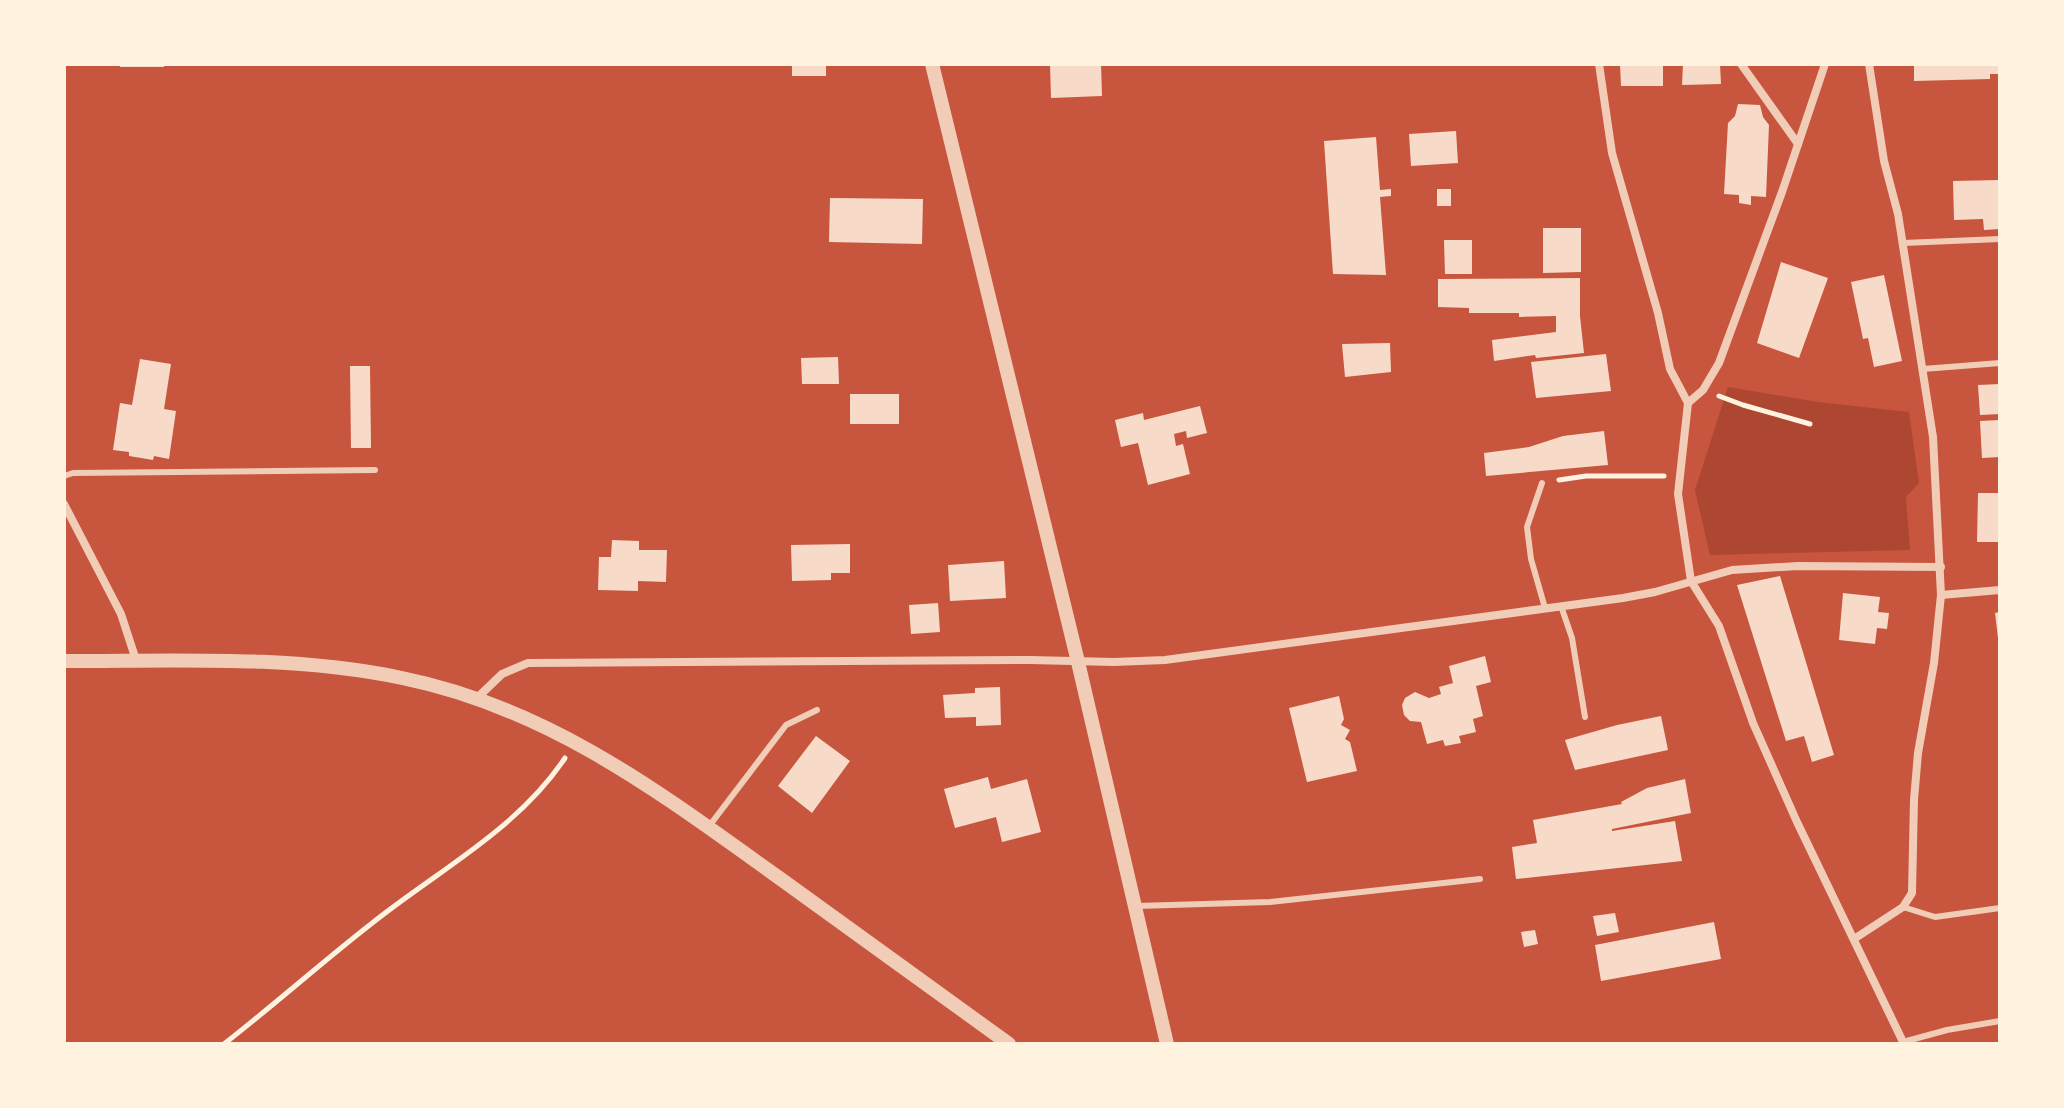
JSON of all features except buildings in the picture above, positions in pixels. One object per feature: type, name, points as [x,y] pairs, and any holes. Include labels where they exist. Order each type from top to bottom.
[{"type":"street","points":[[932,64],[1078,662],[1167,1044]]},
{"type":"street","points":[[1599,64],[1612,153],[1658,313],[1670,369],[1688,403],[1680,476],[1681,526],[1691,581],[1719,626],[1753,723],[1903,1043]]},
{"type":"street","points":[[1741,64],[1798,144]]},
{"type":"street","points":[[1688,403],[1703,390],[1719,363],[1825,64]]},
{"type":"street","points":[[1854,939],[1903,907],[1912,893],[1917,769],[1941,595],[1933,437],[1903,243],[1884,161],[1869,64]]},
{"type":"street","points":[[64,504],[121,614],[137,661]]},
{"type":"street","points":[[477,698],[502,674],[528,663],[1165,660],[1655,592],[1732,570],[1798,566],[1941,567]]},
{"type":"street","points":[[1941,595],[2000,590]]},
{"type":"street","points":[[64,661],[234,662],[333,667],[403,678],[477,698],[576,740],[708,827],[1009,1044]]},
{"type":"lane","points":[[1903,243],[2000,239]]},
{"type":"lane","points":[[1923,369],[2000,363]]},
{"type":"lane","points":[[64,476],[73,473],[375,470]]},
{"type":"lane","points":[[1542,483],[1527,527],[1531,559],[1545,608]]},
{"type":"lane","points":[[1561,606],[1572,638],[1585,717]]},
{"type":"lane","points":[[708,827],[786,725],[817,710]]},
{"type":"lane","points":[[1135,906],[1270,902],[1480,879]]},
{"type":"lane","points":[[1903,907],[1935,917],[2000,908]]},
{"type":"lane","points":[[1903,1043],[1947,1030],[2000,1021]]},
{"type":"path","points":[[1703,390],[1810,424]]},
{"type":"path","points":[[1542,483],[1586,476],[1680,476]]},
{"type":"path","points":[[224,1044],[371,924],[504,826],[547,785],[576,740]]},
{"type":"shaded area","points":[[1728,387],[1818,402],[1909,412],[1919,483],[1906,497],[1910,550],[1710,555],[1695,490]]}]
